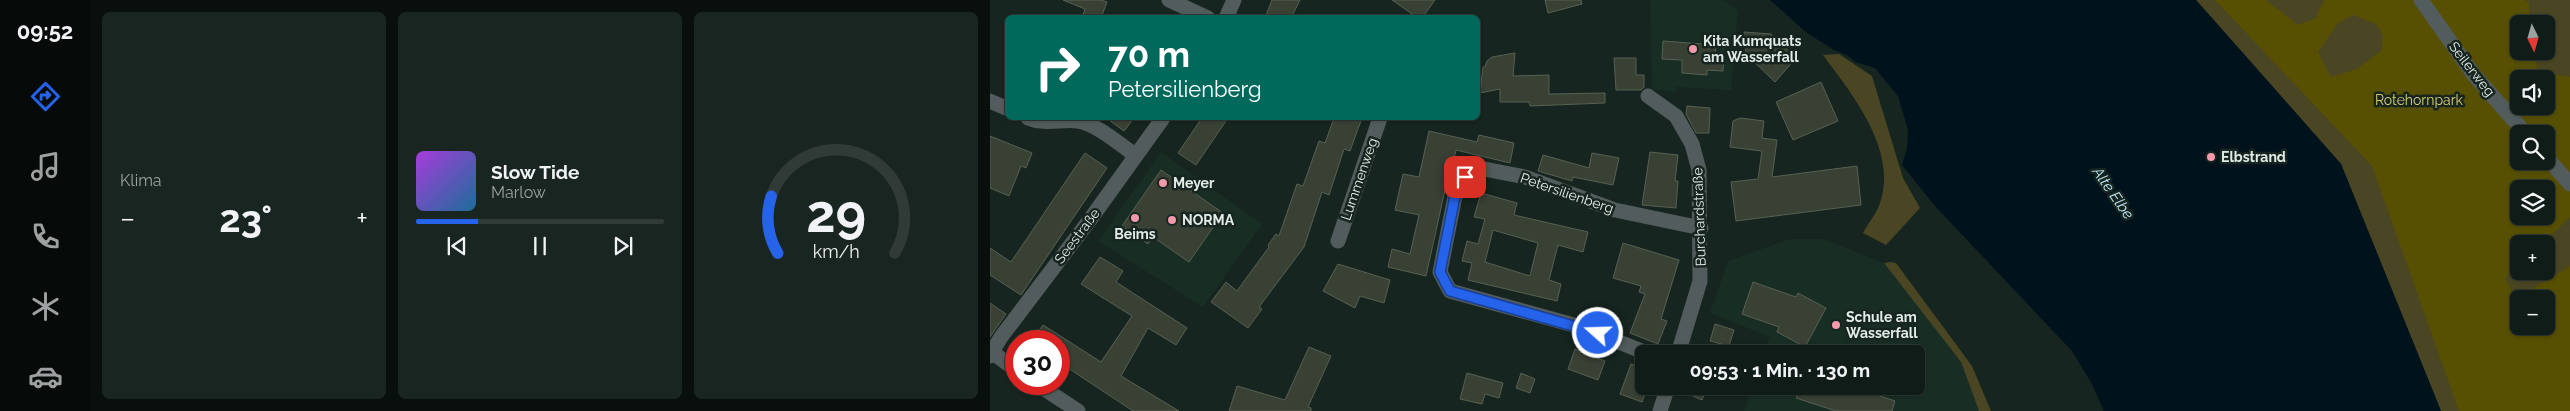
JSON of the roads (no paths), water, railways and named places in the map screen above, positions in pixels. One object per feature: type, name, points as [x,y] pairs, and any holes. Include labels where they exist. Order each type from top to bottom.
[{"type":"street","points":[[1169,0],[1202,15]]},
{"type":"street","points":[[1227,15],[1234,0]]},
{"type":"street","name":"Seilerweg","points":[[2422,0],[2474,75],[2518,125]]},
{"type":"street","name":"Burchardstraße","points":[[1648,96],[1676,116],[1692,144],[1699,170],[1700,281],[1681,345]]},
{"type":"street","points":[[990,101],[1005,108]]},
{"type":"street","points":[[1039,120],[1055,123],[1078,121],[1089,124],[1135,155]]},
{"type":"street","name":"Seestraße","points":[[991,353],[1161,120]]},
{"type":"street","name":"Lummenweg","points":[[1338,241],[1379,120]]},
{"type":"street","points":[[2555,167],[2570,184]]},
{"type":"street","name":"Petersilienberg","points":[[1635,348],[1581,327],[1450,291],[1440,272],[1457,186],[1465,177],[1479,168],[1525,177],[1615,210],[1701,228]]},
{"type":"street","points":[[991,353],[1005,363]]},
{"type":"street","points":[[1054,395],[1078,411]]},
{"type":"street","points":[[1660,411],[1665,395]]},
{"type":"water","name":"Alte Elbe","points":[[1770,0],[2196,0],[2341,164],[2441,411],[2104,411],[2092,384],[2072,351],[1935,206],[1902,165],[1907,149],[1908,130],[1898,96],[1875,68],[1855,62],[1847,55],[1834,50],[1807,33]]},
{"type":"place","name":"Kita Kumquats am Wasserfall","points":[[1693,49]]},
{"type":"place","name":"Elbstrand","points":[[2211,157]]},
{"type":"place","name":"Meyer","points":[[1163,183]]},
{"type":"place","name":"Beims","points":[[1135,218]]},
{"type":"place","name":"NORMA","points":[[1172,220]]},
{"type":"place","name":"Schule am Wasserfall","points":[[1836,325]]},
{"type":"park label","name":"Rotehornpark","points":[[2419,100]]}]
